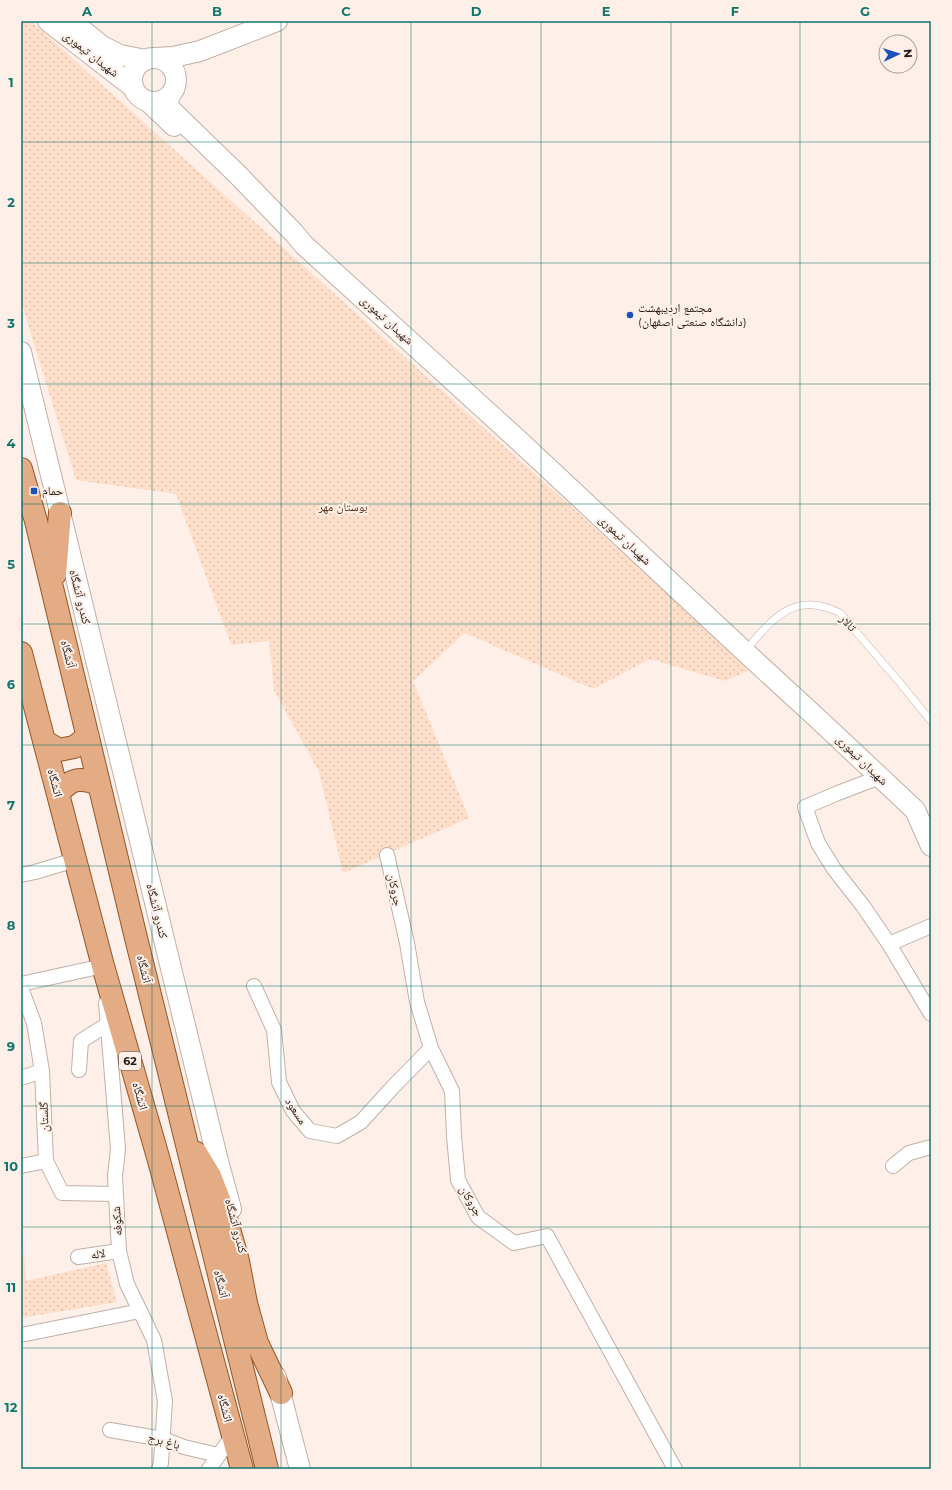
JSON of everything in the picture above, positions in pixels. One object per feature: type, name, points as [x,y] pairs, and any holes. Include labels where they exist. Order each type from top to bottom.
[{"type":"main road","name":"شهیدان تیموری","points":[[48,21],[133,87]]},
{"type":"main road","name":"شهیدان تیموری","points":[[71,21],[102,46],[120,55],[151,59]]},
{"type":"main road","points":[[151,59],[163,60],[169,64],[174,70],[176,77],[176,84],[173,91],[163,100],[156,102],[149,102],[142,99],[137,94],[133,87],[133,73],[136,67],[151,59],[173,57],[200,51],[277,21]]},
{"type":"main road","points":[[176,77],[189,60],[200,51]]},
{"type":"main road","name":"شهیدان تیموری","points":[[169,96],[168,104],[171,110],[238,175],[304,245],[516,438],[915,810],[931,846]]},
{"type":"main road","name":"شهیدان تیموری","points":[[149,102],[292,238],[304,245]]},
{"type":"main road","name":"کندرو آتشگاه","points":[[21,352],[217,1157],[300,1469]]},
{"type":"main road","name":"آتشگاه","points":[[21,469],[36,521],[267,1469]]},
{"type":"main road","points":[[53,593],[60,513]]},
{"type":"main road","name":"اتشگاه","points":[[21,653],[103,966],[158,1157],[242,1469]]},
{"type":"main road","points":[[44,742],[59,750],[74,747],[88,737]]},
{"type":"main road","points":[[58,794],[65,785],[74,780],[87,780],[99,784]]},
{"type":"main road","points":[[184,1133],[210,1176],[223,1211],[238,1261],[246,1303],[257,1343],[281,1393]]},
{"type":"street","points":[[880,777],[805,807],[818,842],[834,869],[890,944],[931,1014]]},
{"type":"street","name":"جروکان","points":[[387,854],[417,1002],[431,1048],[452,1091],[458,1180],[478,1217],[514,1243],[547,1236],[675,1469]]},
{"type":"street","points":[[21,875],[75,860]]},
{"type":"street","points":[[890,944],[931,926]]},
{"type":"street","points":[[21,984],[103,966]]},
{"type":"street","name":"شکوفه","points":[[103,966],[118,1149],[115,1194],[119,1251],[127,1284],[154,1340],[165,1401],[163,1439],[159,1469]]},
{"type":"street","name":"مسعود","points":[[254,986],[274,1030],[279,1082],[293,1111],[310,1131],[337,1136],[361,1122],[431,1048]]},
{"type":"street","name":"گلستان","points":[[21,988],[34,1023],[42,1071],[46,1160],[62,1193],[115,1194]]},
{"type":"street","points":[[79,1070],[81,1041],[108,1024]]},
{"type":"street","points":[[21,1078],[42,1071]]},
{"type":"street","points":[[893,1166],[909,1153],[931,1146]]},
{"type":"street","points":[[21,1166],[46,1160]]},
{"type":"street","name":"لاله","points":[[78,1257],[119,1251]]},
{"type":"street","points":[[21,1335],[140,1311]]},
{"type":"street","name":"باغ برج","points":[[110,1430],[163,1439],[184,1447],[218,1454]]},
{"type":"street","points":[[209,1469],[232,1435]]},
{"type":"lane","name":"تالار","points":[[745,652],[776,618],[788,609],[804,605],[827,606],[840,613],[902,684],[931,721]]},
{"type":"green space","name":"بوستان مهر","points":[[21,21],[31,21],[752,669],[725,681],[650,659],[593,689],[465,633],[413,681],[469,818],[343,873],[319,772],[274,690],[269,641],[231,645],[176,494],[76,480],[21,299]]},
{"type":"green space","points":[[21,1210],[26,1281],[106,1263],[117,1302],[21,1318]]},
{"type":"place","name":"مجتمع اردیبهشت (دانشگاه صنعتی اصفهان)","points":[[630,315]]},
{"type":"place","name":"حمام","points":[[34,491]]}]
